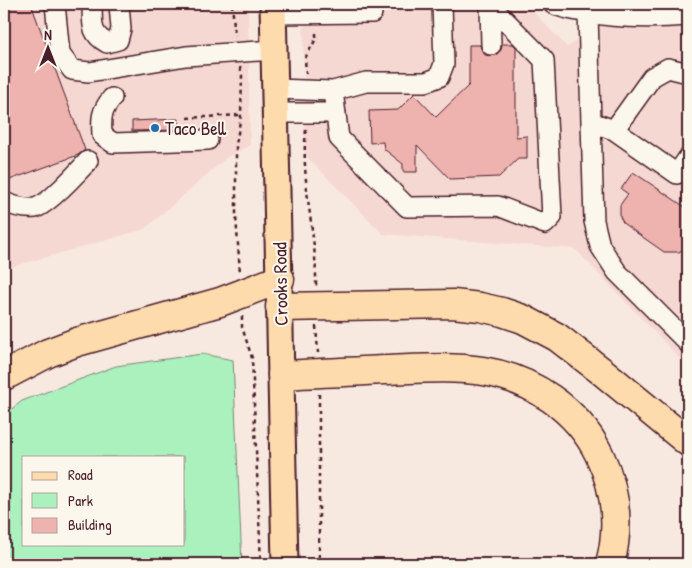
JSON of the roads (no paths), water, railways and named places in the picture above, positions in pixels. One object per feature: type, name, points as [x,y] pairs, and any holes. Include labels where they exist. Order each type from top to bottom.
[{"type":"highway","points":[[4,376],[48,353],[77,342],[220,302],[280,279]]},
{"type":"highway","points":[[280,307],[453,304],[480,307],[523,319],[557,337],[579,353],[688,442]]},
{"type":"highway","points":[[282,375],[430,368],[483,371],[522,382],[555,401],[570,414],[594,443],[609,477],[614,494],[616,534],[610,564]]},
{"type":"main road","name":"Crooks Road","points":[[273,9],[285,564]]},
{"type":"street","points":[[55,4],[60,54],[72,70],[89,72],[186,56],[274,50]]},
{"type":"street","points":[[92,4],[93,31],[99,39],[107,43],[118,40],[122,28],[119,4]]},
{"type":"street","points":[[273,9],[372,13],[372,4]]},
{"type":"street","points":[[276,101],[307,89],[333,90],[366,82],[426,82],[439,77],[444,64],[442,4]]},
{"type":"street","points":[[333,90],[339,138],[407,207],[498,206],[545,224],[552,217],[544,60],[490,4]]},
{"type":"street","points":[[490,4],[490,45]]},
{"type":"street","points":[[553,4],[588,13],[630,19],[688,16]]},
{"type":"street","points":[[588,13],[594,221],[600,246],[617,272],[688,343]]},
{"type":"street","points":[[614,130],[652,77],[668,68],[688,74]]},
{"type":"street","points":[[112,98],[104,108],[101,119],[102,135],[113,143],[208,140]]},
{"type":"street","points":[[276,101],[306,113],[336,113]]},
{"type":"street","points":[[591,122],[614,130],[677,174],[688,158]]},
{"type":"street","points":[[4,202],[16,207],[36,208],[52,197],[88,161]]},
{"type":"place","name":"Taco Bell","points":[[155,128]]}]
